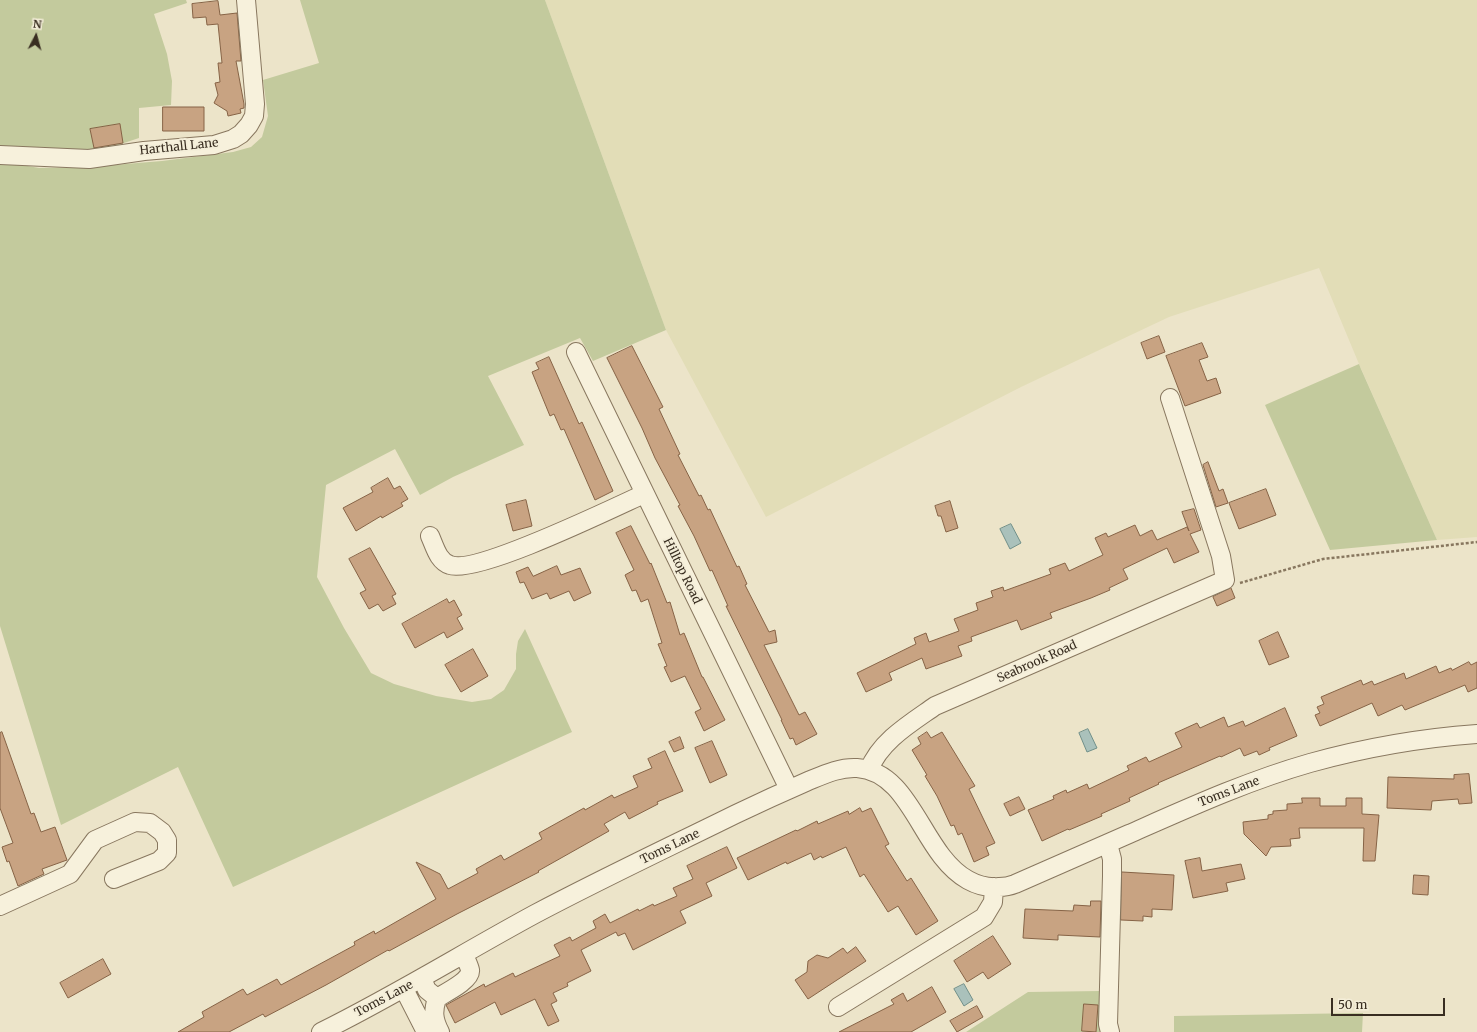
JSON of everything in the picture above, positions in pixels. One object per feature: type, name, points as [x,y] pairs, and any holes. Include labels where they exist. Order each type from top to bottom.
[{"type":"street","name":"Harthall Lane","points":[[0,155],[89,159],[144,151],[214,145],[233,140],[249,125],[254,116],[255,104],[246,0]]},
{"type":"street","name":"Hilltop Road","points":[[576,352],[789,789]]},
{"type":"street","points":[[1170,398],[1221,556],[1225,580]]},
{"type":"street","points":[[430,536],[442,561],[451,566],[474,564],[519,550],[644,494]]},
{"type":"street","name":"Seabrook Road","points":[[869,770],[873,760],[882,748],[912,722],[936,706],[1225,580]]},
{"type":"street","name":"Toms Lane","points":[[321,1032],[404,989],[535,914],[664,849],[789,789],[839,770],[849,768],[869,770],[885,777],[901,792],[932,844],[954,872],[971,882],[994,887],[1015,884],[1192,806],[1265,778],[1309,764],[1351,753],[1433,738],[1477,734]]},
{"type":"street","points":[[0,906],[70,874],[96,840],[135,822],[150,823],[162,832],[167,840],[167,853],[159,861],[114,879]]},
{"type":"street","points":[[1108,844],[1112,859],[1108,1024],[1110,1032]]},
{"type":"street","points":[[838,1007],[984,917],[993,902],[994,887]]},
{"type":"street","points":[[440,1032],[433,1014],[437,998],[465,981],[469,976],[470,971],[464,955]]},
{"type":"street","points":[[422,979],[428,990],[437,998]]},
{"type":"street","points":[[404,989],[426,1032]]},
{"type":"path","points":[[1225,580],[1238,583],[1323,559],[1477,542]]},
{"type":"shaded area","points":[[545,0],[1477,0],[1477,537],[1437,540],[1359,364],[1319,268],[1169,317],[1021,387],[766,517],[666,330]]},
{"type":"green space","points":[[0,0],[186,0],[187,3],[154,14],[167,54],[172,81],[171,105],[139,108],[139,138],[106,149],[77,151],[0,148]]},
{"type":"green space","points":[[300,0],[545,0],[666,330],[593,361],[580,338],[488,376],[524,445],[453,477],[420,495],[395,449],[326,485],[317,577],[344,628],[371,673],[394,684],[436,696],[472,702],[491,699],[504,690],[516,669],[518,641],[525,629],[572,732],[233,887],[178,767],[61,825],[0,626],[0,161],[39,168],[89,167],[162,161],[233,152],[251,147],[262,137],[268,116],[263,80],[319,63]]},
{"type":"green space","points":[[1359,364],[1437,540],[1330,550],[1265,405]]},
{"type":"green space","points":[[1101,991],[1101,1032],[966,1032],[1028,992]]},
{"type":"green space","points":[[1363,1013],[1362,1032],[1174,1032],[1174,1016]]},
{"type":"water","points":[[1011,524],[1021,543],[1010,549],[1000,529]]},
{"type":"water","points":[[1088,729],[1097,748],[1087,752],[1079,733]]},
{"type":"water","points":[[964,984],[973,1000],[964,1006],[954,989]]},
{"type":"building","points":[[218,1],[220,15],[237,13],[241,61],[236,61],[244,108],[240,109],[241,113],[228,116],[227,111],[214,103],[218,95],[215,83],[220,82],[218,63],[222,63],[218,24],[207,25],[206,17],[193,18],[192,4]]},
{"type":"building","points":[[163,107],[204,107],[204,131],[163,131]]},
{"type":"building","points":[[120,124],[123,143],[94,148],[90,129]]},
{"type":"building","points":[[1159,336],[1165,352],[1147,359],[1141,343]]},
{"type":"building","points":[[1202,343],[1208,357],[1199,360],[1207,381],[1216,378],[1221,393],[1185,406],[1166,356]]},
{"type":"building","points":[[632,346],[663,407],[659,409],[680,454],[678,455],[699,496],[701,495],[708,510],[710,509],[737,567],[739,566],[747,584],[745,585],[769,632],[775,630],[777,642],[764,645],[799,715],[805,712],[817,734],[796,745],[793,738],[790,739],[726,606],[728,606],[712,570],[710,571],[678,506],[680,505],[655,458],[642,428],[607,358]]},
{"type":"building","points":[[549,357],[579,424],[582,422],[613,491],[595,500],[564,429],[561,430],[554,414],[550,416],[532,372],[539,369],[536,363]]},
{"type":"building","points":[[1208,462],[1219,491],[1223,489],[1228,503],[1216,507],[1203,465]]},
{"type":"building","points":[[388,478],[394,489],[400,486],[408,499],[401,503],[403,506],[382,518],[381,516],[356,531],[343,508],[373,492],[371,488]]},
{"type":"building","points":[[1266,489],[1276,515],[1239,529],[1229,503]]},
{"type":"building","points":[[526,500],[532,526],[513,531],[506,505]]},
{"type":"building","points":[[950,501],[958,528],[946,532],[941,516],[938,516],[935,506]]},
{"type":"building","points":[[1194,509],[1201,530],[1190,534],[1199,552],[1174,563],[1167,548],[1123,569],[1128,579],[1109,588],[1110,590],[1050,613],[1052,618],[1021,630],[1017,620],[971,637],[972,641],[958,646],[962,656],[926,669],[922,658],[889,673],[892,680],[866,692],[857,673],[916,644],[914,638],[926,633],[929,642],[959,631],[954,619],[978,610],[976,603],[993,597],[991,591],[1003,587],[1004,591],[1051,574],[1049,569],[1065,563],[1069,571],[1103,555],[1095,538],[1106,533],[1108,537],[1135,525],[1140,536],[1152,530],[1157,540],[1187,527],[1189,531],[1182,512]]},
{"type":"building","points":[[631,526],[650,564],[651,563],[667,603],[670,602],[680,635],[684,633],[702,677],[725,720],[704,731],[695,712],[701,709],[685,676],[671,682],[664,667],[667,666],[658,644],[662,643],[648,599],[641,602],[636,590],[632,591],[625,575],[634,570],[616,533]]},
{"type":"building","points":[[370,548],[396,594],[392,596],[396,604],[383,611],[378,604],[369,609],[360,593],[366,590],[349,559]]},
{"type":"building","points":[[557,566],[561,575],[580,568],[591,593],[574,601],[569,591],[550,599],[547,593],[532,599],[524,582],[520,583],[516,572],[528,567],[533,576]]},
{"type":"building","points":[[1231,588],[1235,598],[1217,606],[1213,597]]},
{"type":"building","points":[[447,599],[449,603],[454,600],[462,615],[457,618],[463,629],[447,638],[444,632],[415,648],[402,624]]},
{"type":"building","points":[[1278,632],[1289,657],[1269,665],[1259,641]]},
{"type":"building","points":[[473,649],[488,676],[461,692],[445,665]]},
{"type":"building","points":[[1469,662],[1471,665],[1477,662],[1477,688],[1468,692],[1465,685],[1405,710],[1402,705],[1378,716],[1372,703],[1320,726],[1315,715],[1320,713],[1317,707],[1324,704],[1321,697],[1361,680],[1363,685],[1372,681],[1374,685],[1404,673],[1406,679],[1436,666],[1439,673],[1451,668],[1452,670]]},
{"type":"building","points":[[1285,708],[1297,736],[1269,748],[1270,750],[1259,755],[1257,751],[1244,756],[1240,748],[1221,757],[1220,756],[1158,783],[1159,784],[1129,798],[1130,801],[1101,814],[1102,816],[1042,841],[1028,810],[1054,799],[1053,796],[1066,790],[1067,793],[1087,784],[1089,789],[1129,770],[1127,766],[1146,757],[1149,762],[1182,747],[1175,733],[1197,723],[1200,728],[1224,717],[1228,727],[1243,721],[1245,726]]},
{"type":"building","points":[[2,732],[31,814],[34,813],[41,832],[55,827],[67,860],[42,869],[44,874],[18,886],[2,847],[13,843],[0,808],[0,733]]},
{"type":"building","points":[[927,732],[931,738],[942,732],[975,786],[969,789],[995,843],[986,847],[989,855],[974,862],[962,833],[958,835],[954,825],[951,826],[937,796],[925,776],[927,775],[912,750],[921,744],[918,738]]},
{"type":"building","points":[[680,737],[684,748],[674,752],[669,742]]},
{"type":"building","points":[[712,741],[727,775],[710,783],[695,748]]},
{"type":"building","points":[[665,751],[683,791],[657,802],[658,804],[629,819],[625,812],[604,824],[609,831],[538,871],[539,872],[389,951],[388,950],[265,1017],[263,1014],[229,1032],[178,1032],[204,1017],[202,1012],[243,989],[247,995],[277,979],[281,985],[355,945],[354,942],[374,931],[375,934],[436,899],[416,862],[440,874],[448,889],[478,873],[476,869],[501,855],[504,860],[542,839],[539,833],[584,808],[585,810],[612,795],[614,798],[638,787],[633,776],[652,768],[648,759]]},
{"type":"building","points":[[1469,774],[1472,803],[1459,804],[1458,799],[1432,801],[1431,810],[1387,808],[1388,777],[1454,779],[1454,775]]},
{"type":"building","points":[[1019,797],[1025,809],[1010,816],[1004,804]]},
{"type":"building","points":[[1302,798],[1320,798],[1320,806],[1346,806],[1346,798],[1362,798],[1362,814],[1379,815],[1375,861],[1363,861],[1364,828],[1299,828],[1300,838],[1290,839],[1291,846],[1271,847],[1266,856],[1244,834],[1243,822],[1268,819],[1268,815],[1273,814],[1273,811],[1287,810],[1287,804],[1302,803]]},
{"type":"building","points":[[860,808],[862,812],[871,808],[889,844],[885,846],[907,881],[911,878],[938,921],[916,935],[898,906],[888,912],[864,874],[860,877],[846,847],[814,860],[811,853],[787,864],[786,862],[748,880],[737,858],[817,821],[818,824],[848,811],[849,814]]},
{"type":"building","points":[[727,847],[737,868],[706,883],[712,896],[680,911],[686,923],[633,950],[625,933],[618,936],[616,932],[581,950],[591,971],[567,983],[568,986],[553,993],[557,1001],[551,1004],[559,1021],[548,1026],[535,999],[501,1015],[495,1002],[455,1023],[446,1005],[484,984],[485,987],[513,973],[515,977],[560,956],[554,945],[570,937],[572,941],[596,928],[593,921],[605,914],[610,923],[638,909],[639,911],[653,904],[654,906],[677,896],[673,888],[693,879],[687,866]]},
{"type":"building","points":[[1200,858],[1202,871],[1241,864],[1245,879],[1226,883],[1228,891],[1193,898],[1185,861]]},
{"type":"building","points":[[1122,872],[1174,875],[1172,910],[1152,909],[1152,917],[1143,916],[1143,921],[1121,920]]},
{"type":"building","points":[[1414,875],[1429,876],[1428,895],[1413,894]]},
{"type":"building","points":[[1091,901],[1101,901],[1100,937],[1058,935],[1058,940],[1023,938],[1025,909],[1073,911],[1074,905],[1090,906]]},
{"type":"building","points":[[993,936],[1011,964],[988,979],[983,972],[967,982],[954,961]]},
{"type":"building","points":[[856,947],[866,961],[808,999],[795,980],[807,972],[808,961],[817,955],[828,958],[843,948],[847,953]]},
{"type":"building","points":[[103,959],[111,974],[68,998],[60,983]]},
{"type":"building","points":[[932,987],[946,1012],[911,1032],[839,1032],[894,1004],[891,1000],[903,993],[907,1001]]},
{"type":"building","points":[[1084,1004],[1098,1005],[1096,1032],[1082,1031]]},
{"type":"building","points":[[977,1006],[983,1017],[957,1032],[950,1021]]}]
